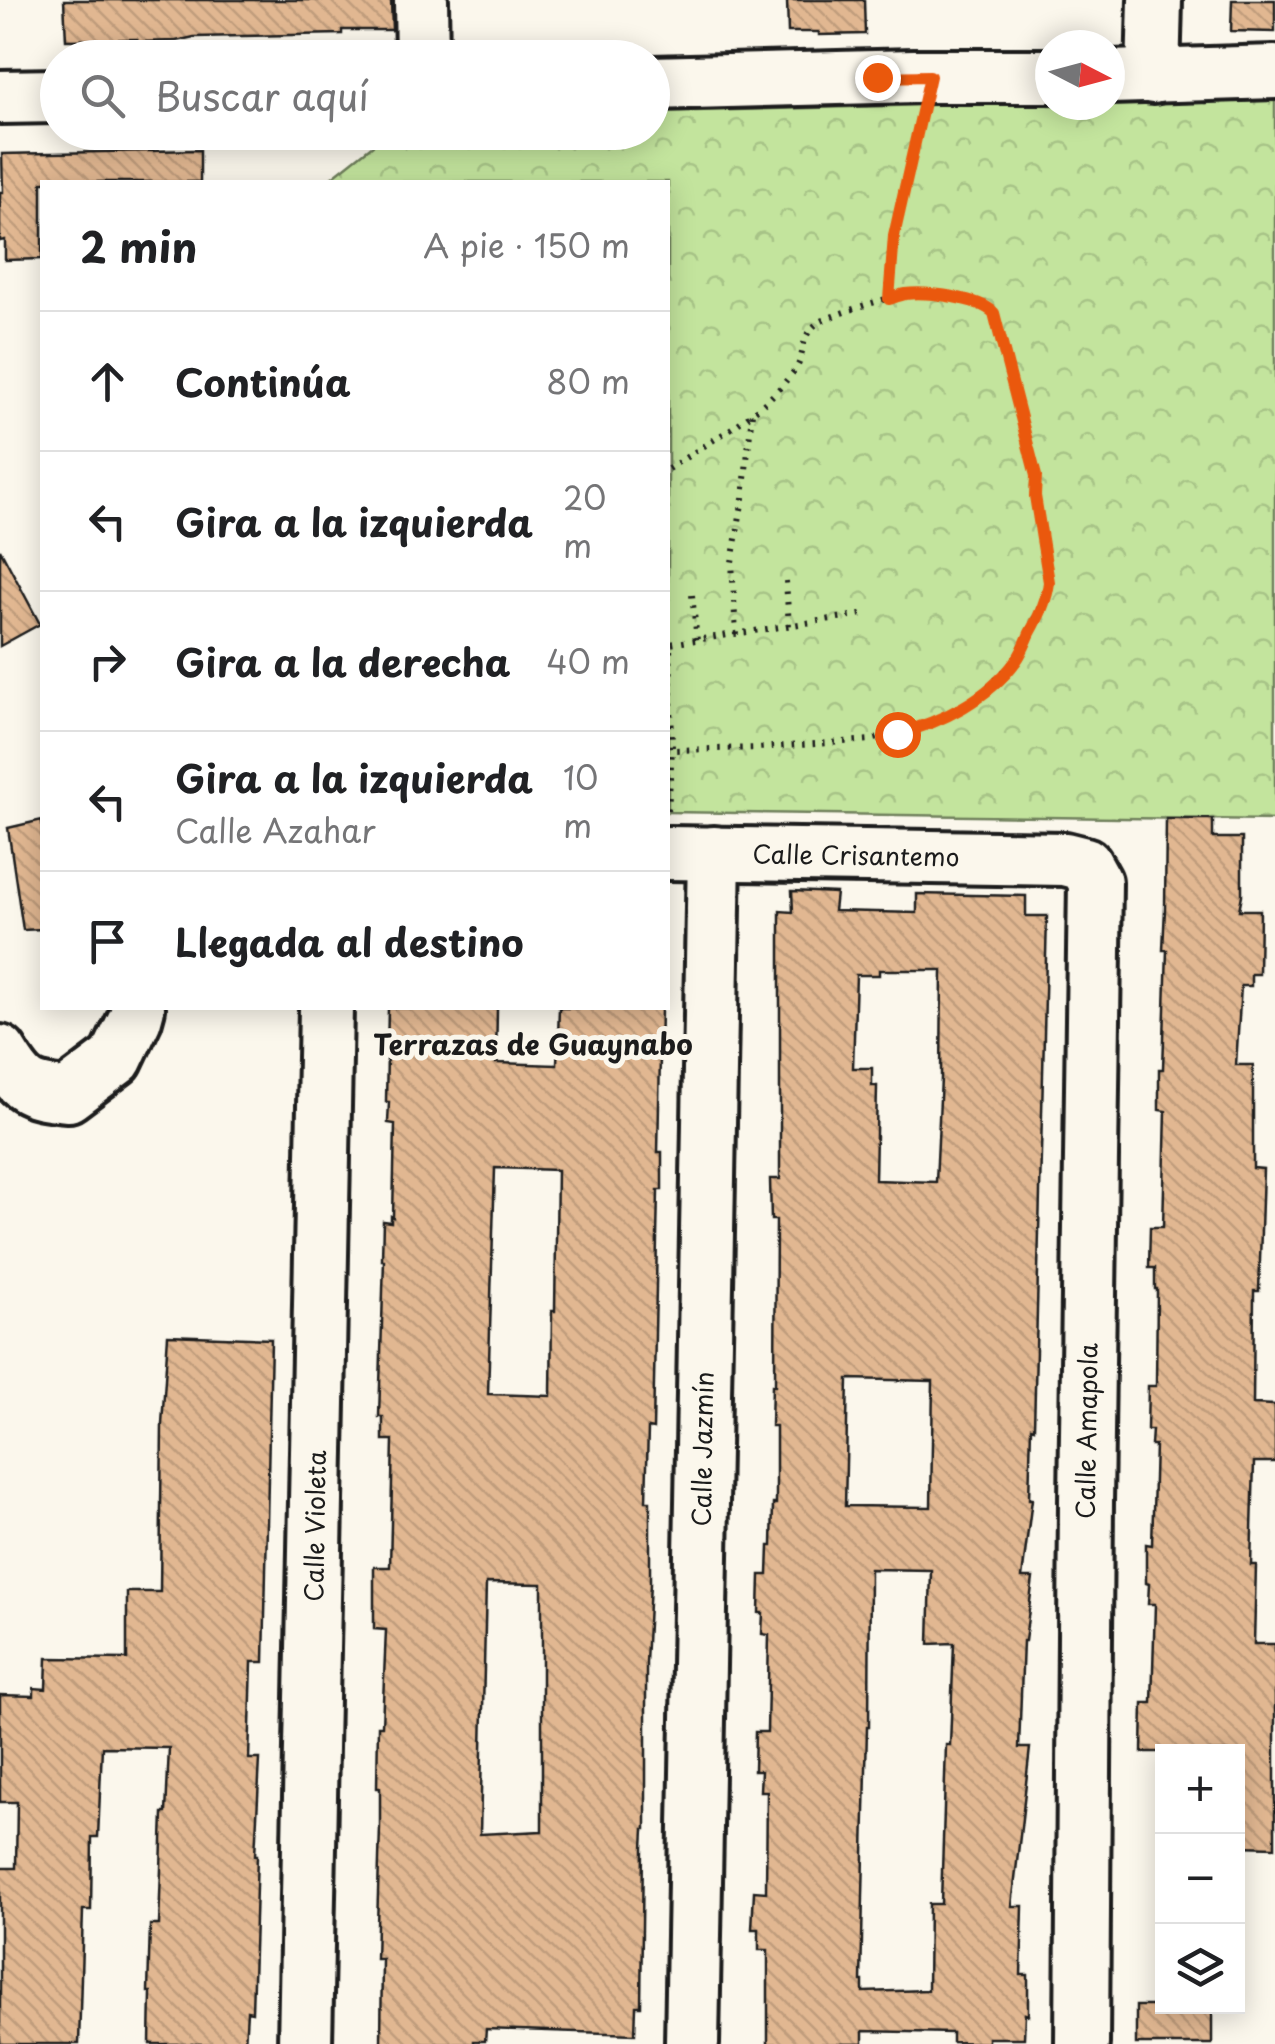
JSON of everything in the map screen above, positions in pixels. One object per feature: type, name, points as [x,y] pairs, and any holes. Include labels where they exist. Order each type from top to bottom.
[{"type":"street","points":[[421,0],[422,40]]},
{"type":"street","points":[[1155,0],[1132,77],[1275,72]]},
{"type":"street","points":[[670,83],[1035,76]]},
{"type":"street","points":[[0,97],[40,96]]},
{"type":"street","name":"Calle Crisantemo","points":[[691,853],[1042,858]]},
{"type":"street","name":"Calle Jazmín","points":[[691,853],[692,2044]]},
{"type":"street","name":"Calle Amapola","points":[[1042,858],[1085,864],[1095,882],[1082,2044]]},
{"type":"street","points":[[0,1052],[16,1080],[41,1093],[68,1095],[116,1059],[138,1010]]},
{"type":"street","name":"Calle Violeta","points":[[305,2044],[326,1010]]},
{"type":"path","points":[[889,299],[894,236],[930,76]]},
{"type":"path","points":[[670,468],[772,396],[799,363],[808,331],[820,321],[908,294],[986,305],[994,313],[1036,476],[1035,496],[1049,582],[1048,594],[1016,660],[976,700],[924,727],[851,742],[672,750]]},
{"type":"path","points":[[736,635],[732,562],[752,412]]},
{"type":"path","points":[[786,580],[789,626]]},
{"type":"path","points":[[692,596],[697,640]]},
{"type":"path","points":[[670,787],[670,644],[864,614]]},
{"type":"green space","points":[[1275,99],[1275,820],[670,812],[670,180],[329,180],[366,150],[670,150],[670,112],[1035,102],[1035,120],[1125,120],[1125,101]]},
{"type":"building","points":[[64,0],[391,0],[392,30],[180,40],[66,40]]},
{"type":"building","points":[[787,0],[864,0],[865,34],[788,32]]},
{"type":"building","points":[[1232,0],[1275,0],[1275,32],[1231,31]]},
{"type":"building","points":[[200,150],[200,180],[40,180],[40,259],[5,260],[5,240],[0,241],[2,154]]},
{"type":"building","points":[[0,549],[40,624],[0,646]]},
{"type":"building","points":[[1166,819],[1213,819],[1213,838],[1242,838],[1239,910],[1260,910],[1259,974],[1251,974],[1251,986],[1241,986],[1236,1065],[1253,1065],[1253,1168],[1263,1169],[1259,1291],[1254,1291],[1253,1404],[1275,1405],[1275,1462],[1254,1462],[1251,1565],[1256,1565],[1254,1644],[1275,1644],[1275,1847],[1245,1846],[1245,1744],[1155,1744],[1155,1752],[1142,1752],[1143,1703],[1152,1703],[1155,1604],[1148,1604],[1146,1583],[1146,1544],[1152,1545],[1155,1445],[1151,1445],[1152,1430],[1147,1430],[1148,1386],[1156,1386],[1157,1289],[1155,1268],[1149,1268],[1150,1227],[1163,1227],[1166,1111],[1159,1110],[1159,1069],[1163,1069]]},
{"type":"building","points":[[40,820],[40,929],[23,930],[8,828]]},
{"type":"building","points":[[792,891],[836,893],[834,911],[917,913],[917,894],[1026,896],[1026,916],[1047,916],[1032,1499],[1022,1578],[1033,1578],[1023,1641],[1019,1748],[1030,1748],[1012,1906],[1023,1906],[1021,1975],[1028,1975],[1024,2038],[952,2042],[952,2033],[863,2031],[863,2044],[768,2044],[768,1950],[759,1950],[759,1929],[752,1929],[754,1891],[766,1892],[767,1791],[760,1791],[761,1771],[754,1771],[755,1732],[767,1732],[769,1635],[762,1634],[760,1575],[768,1575],[776,1504],[776,1426],[771,1426],[775,1385],[776,1220],[771,1220],[770,1179],[780,1179],[780,911],[793,912]],"holes":[[[879,970],[942,970],[936,1182],[875,1180],[877,1086],[872,1086],[872,1068],[853,1068],[856,975],[879,975]],[[848,1379],[933,1381],[931,1507],[845,1506]],[[870,1569],[931,1570],[929,1644],[954,1643],[941,1904],[929,1904],[928,1990],[863,1992]]]},
{"type":"building","points":[[388,1010],[497,1010],[496,1063],[557,1065],[559,1010],[661,1010],[658,1152],[662,1152],[662,1190],[658,1190],[653,1429],[648,1428],[646,1501],[650,1501],[650,1583],[646,1829],[641,2006],[636,2006],[635,2034],[486,2029],[485,2041],[474,2044],[381,2044],[382,1959],[376,1959],[380,1827],[377,1788],[386,1630],[374,1629],[374,1567],[390,1567],[393,1440],[383,1440],[383,1417],[379,1417],[383,1221],[391,1222],[393,1217],[395,1124],[388,1123]],"holes":[[[495,1168],[557,1170],[551,1396],[488,1394]],[[486,1583],[542,1584],[542,1831],[480,1834]]]},
{"type":"building","points":[[168,1335],[271,1339],[264,1662],[252,1662],[249,1759],[260,1759],[252,2012],[247,2011],[245,2044],[150,2044],[150,1925],[159,1925],[169,1748],[102,1747],[98,1837],[92,1837],[91,1910],[83,1910],[79,2044],[0,2044],[0,1868],[16,1868],[17,1802],[0,1802],[0,1695],[34,1696],[34,1688],[46,1689],[47,1658],[127,1659],[127,1592],[160,1592],[162,1424]]},
{"type":"building","points":[[1136,2006],[1155,2006],[1155,2014],[1212,2014],[1212,2044],[1136,2044]]},
{"type":"district","name":"Terrazas de Guaynabo","points":[[533,1045]]},
{"type":"route","points":[[877,77],[930,76],[894,236],[889,299],[908,294],[954,298],[986,305],[994,313],[1036,476],[1035,496],[1049,582],[1048,594],[1016,660],[995,683],[976,700],[924,727],[897,734]]}]
